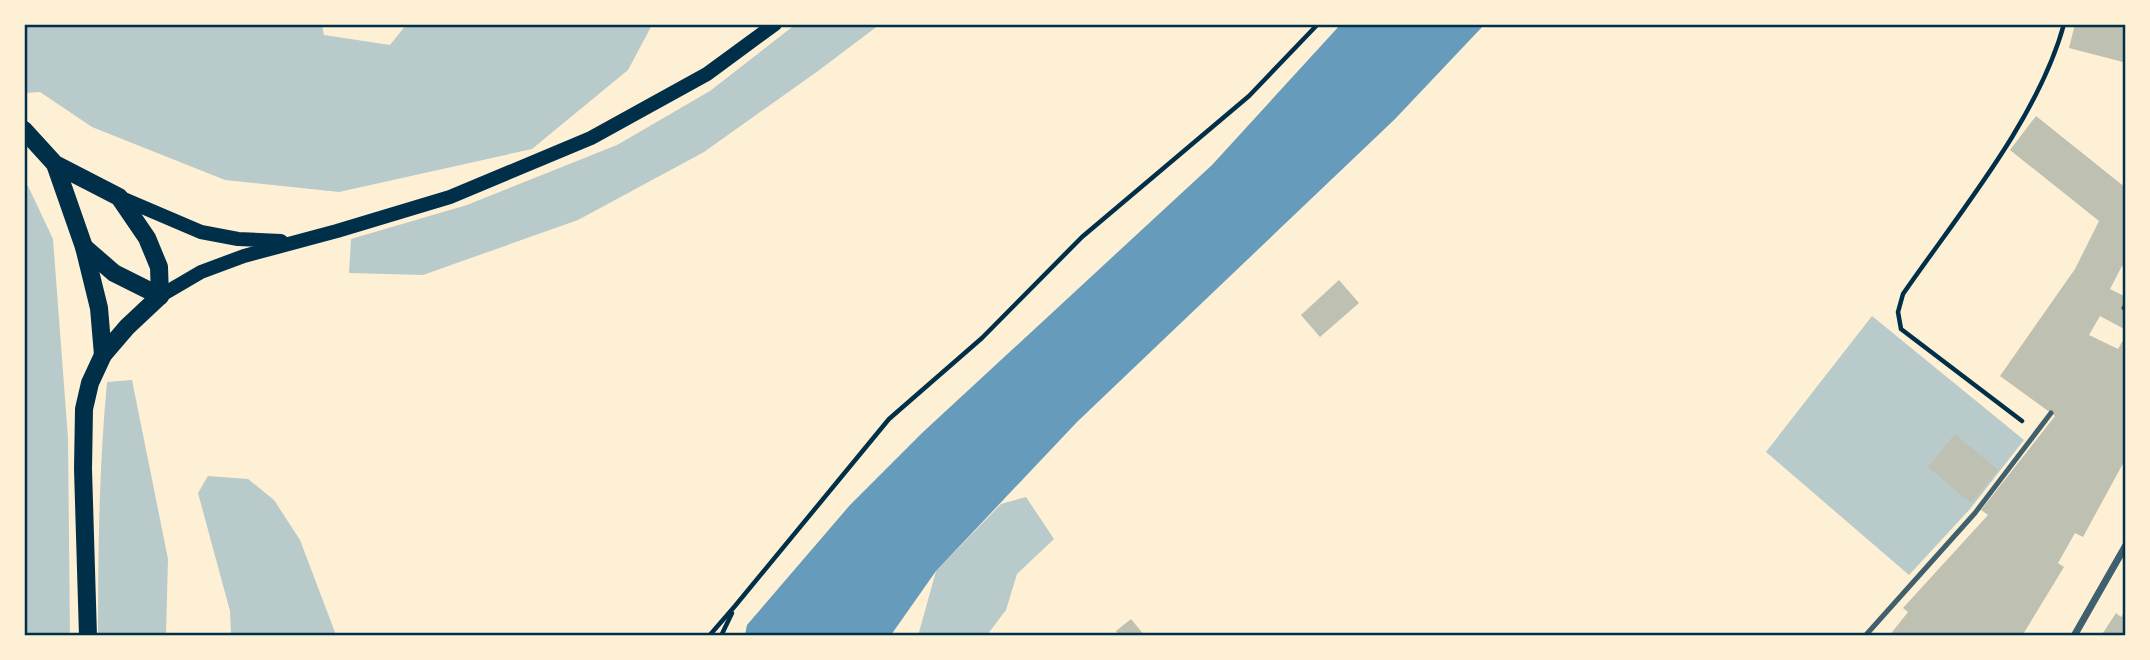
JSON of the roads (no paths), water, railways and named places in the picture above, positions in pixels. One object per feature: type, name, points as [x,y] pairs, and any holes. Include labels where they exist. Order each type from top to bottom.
[{"type":"main road","points":[[88,635],[84,409],[90,383],[103,355],[127,327],[160,296],[201,272],[244,256],[450,197],[591,138],[707,74],[775,24]]},
{"type":"main road","points":[[24,130],[55,164],[119,197],[201,232],[238,239],[296,242]]},
{"type":"main road","points":[[55,164],[84,247],[99,308],[103,355]]},
{"type":"main road","points":[[119,197],[147,238],[159,267],[160,296]]},
{"type":"main road","points":[[84,247],[114,273],[160,296]]},
{"type":"street","points":[[2074,635],[2126,545]]},
{"type":"lane","points":[[1865,635],[1975,513],[2050,413]]},
{"type":"water","points":[[1341,24],[1484,25],[1395,119],[1077,422],[936,571],[891,635],[745,635],[747,625],[850,505],[922,433],[1212,165]]}]
